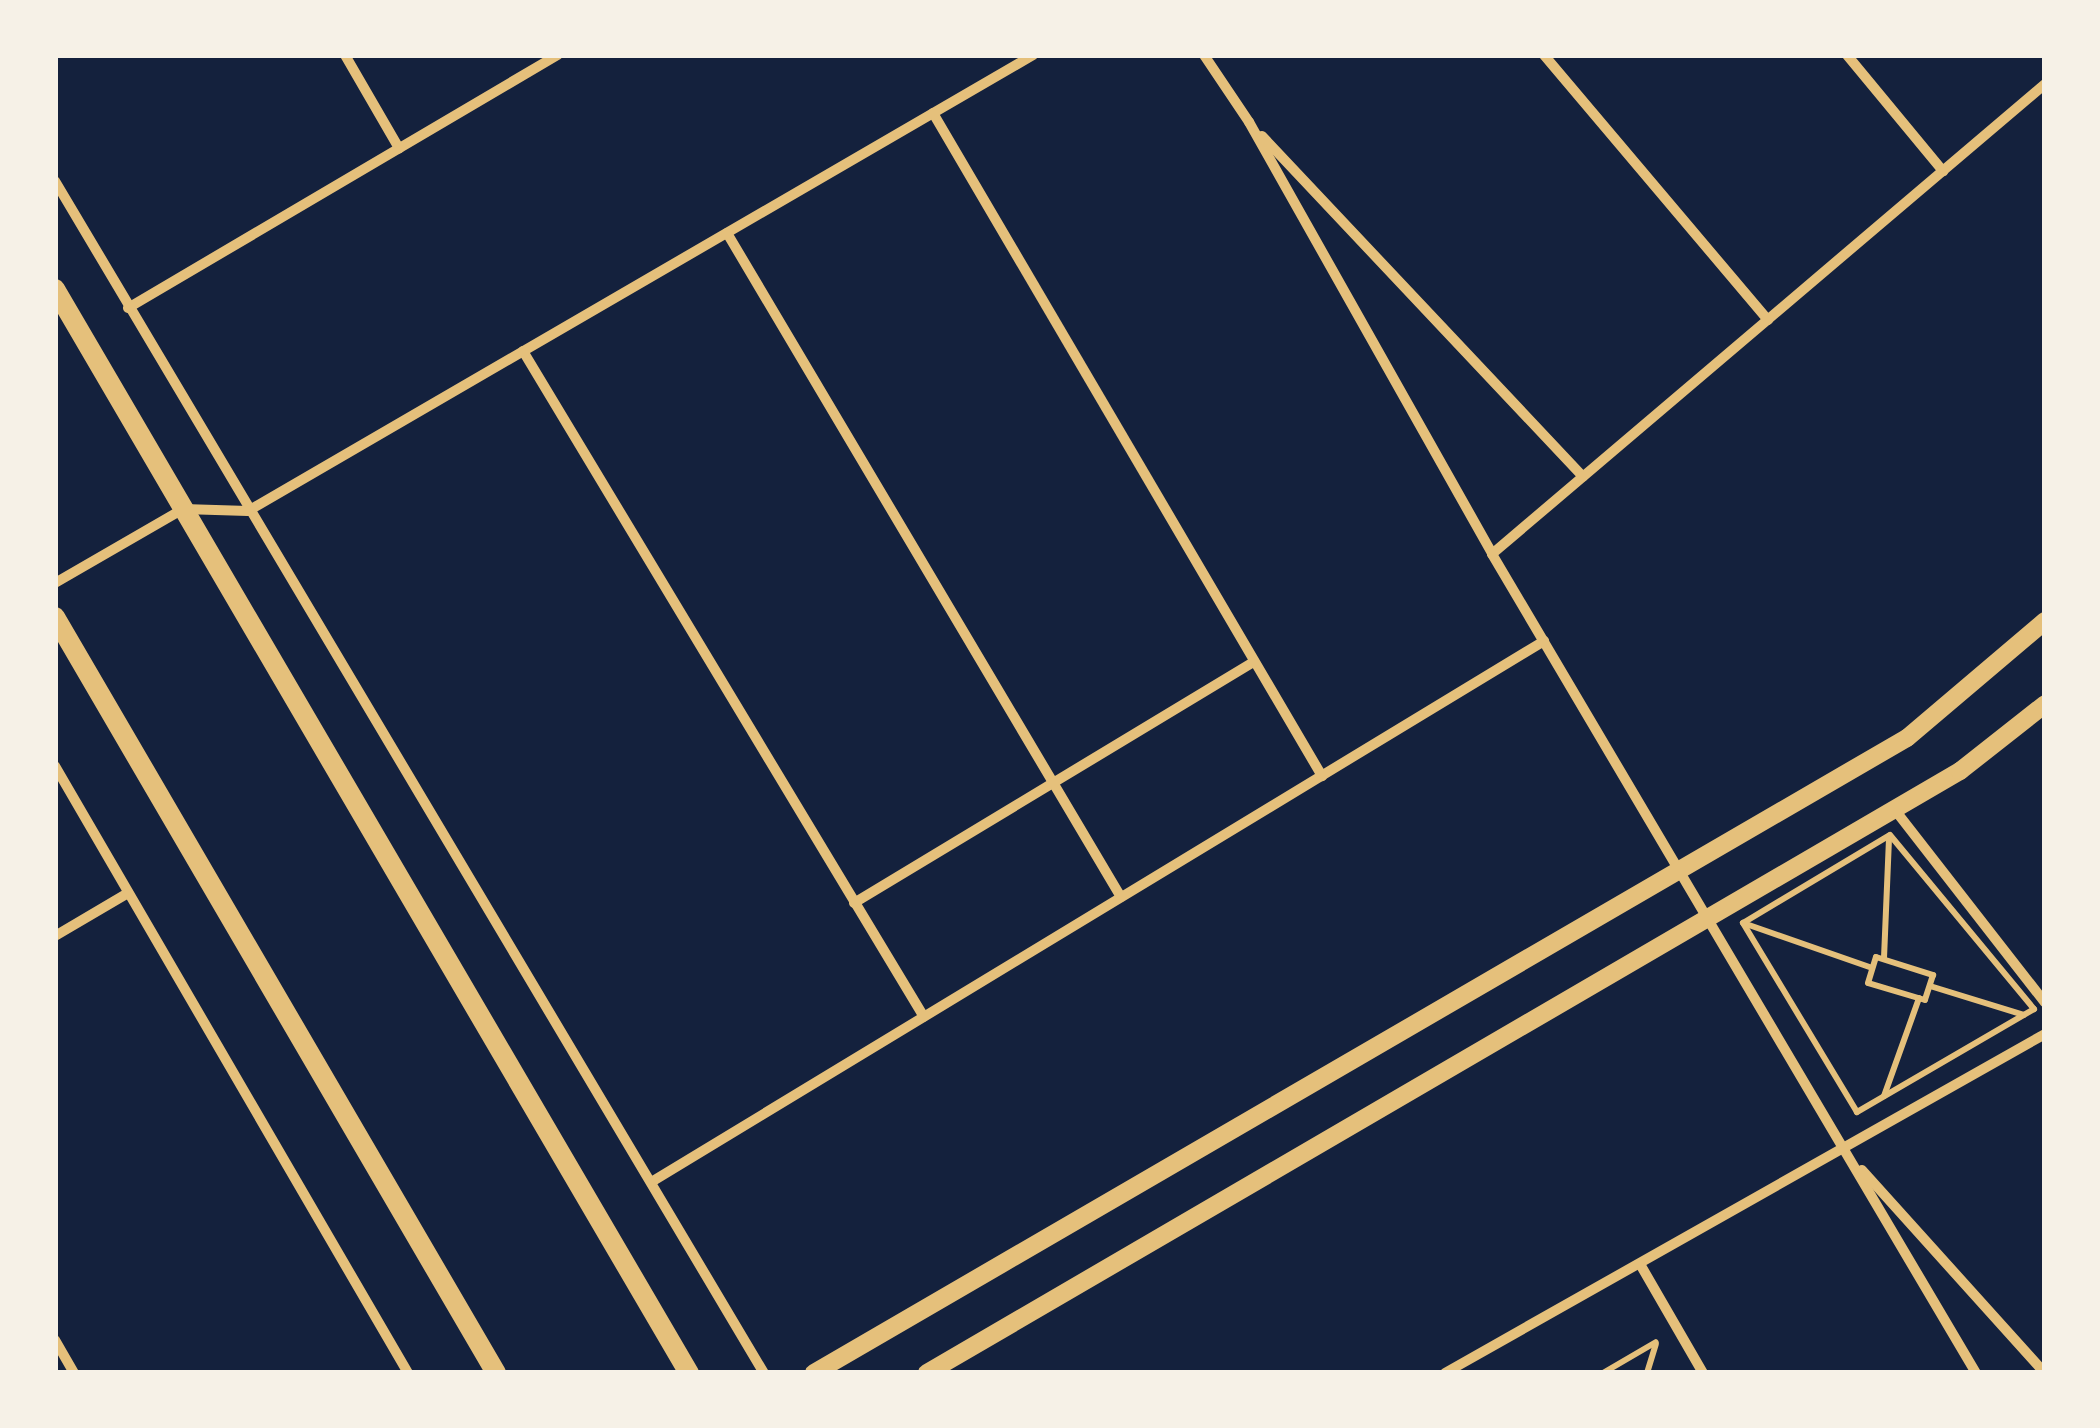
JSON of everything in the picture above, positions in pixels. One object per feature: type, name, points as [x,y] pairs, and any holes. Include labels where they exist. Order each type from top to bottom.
[{"type":"main road","points":[[55,290],[689,1373]]},
{"type":"main road","points":[[55,617],[496,1373]]},
{"type":"street","points":[[345,55],[399,148]]},
{"type":"street","points":[[128,308],[558,55]]},
{"type":"street","points":[[55,582],[183,509],[248,510],[1033,55]]},
{"type":"street","points":[[1204,55],[1249,122],[1492,554],[1976,1373]]},
{"type":"street","points":[[1544,55],[1768,320]]},
{"type":"street","points":[[1847,55],[1942,171]]},
{"type":"street","points":[[1492,554],[2045,84]]},
{"type":"street","points":[[933,113],[1322,776]]},
{"type":"street","points":[[1249,122],[1583,478]]},
{"type":"street","points":[[55,181],[764,1373]]},
{"type":"street","points":[[727,233],[1121,897]]},
{"type":"street","points":[[523,351],[924,1016]]},
{"type":"street","points":[[814,1373],[1908,738],[2045,621]]},
{"type":"street","points":[[652,1181],[1544,641]]},
{"type":"street","points":[[854,903],[1254,662]]},
{"type":"street","points":[[926,1373],[1960,771],[2045,704]]},
{"type":"street","points":[[55,766],[408,1373]]},
{"type":"street","points":[[1894,810],[2045,1003]]},
{"type":"street","points":[[55,936],[128,893]]},
{"type":"street","points":[[1445,1373],[1845,1151],[2045,1034]]},
{"type":"street","points":[[1845,1151],[2044,1373]]},
{"type":"street","points":[[1640,1264],[1703,1373]]},
{"type":"street","points":[[55,1340],[74,1373]]},
{"type":"path","points":[[1884,959],[1894,810]]},
{"type":"path","points":[[1743,923],[1890,834]]},
{"type":"path","points":[[1731,904],[1857,1112],[2034,1009],[1890,834]]},
{"type":"path","points":[[1743,923],[1872,968]]},
{"type":"path","points":[[1876,956],[1884,959],[1933,975],[1925,1000],[1868,983],[1876,956]]},
{"type":"path","points":[[1930,986],[2024,1015]]},
{"type":"path","points":[[1884,1096],[1919,998]]},
{"type":"path","points":[[1648,1327],[1665,1358]]},
{"type":"path","points":[[1603,1373],[1656,1342]]},
{"type":"path","points":[[1647,1373],[1656,1342]]}]
